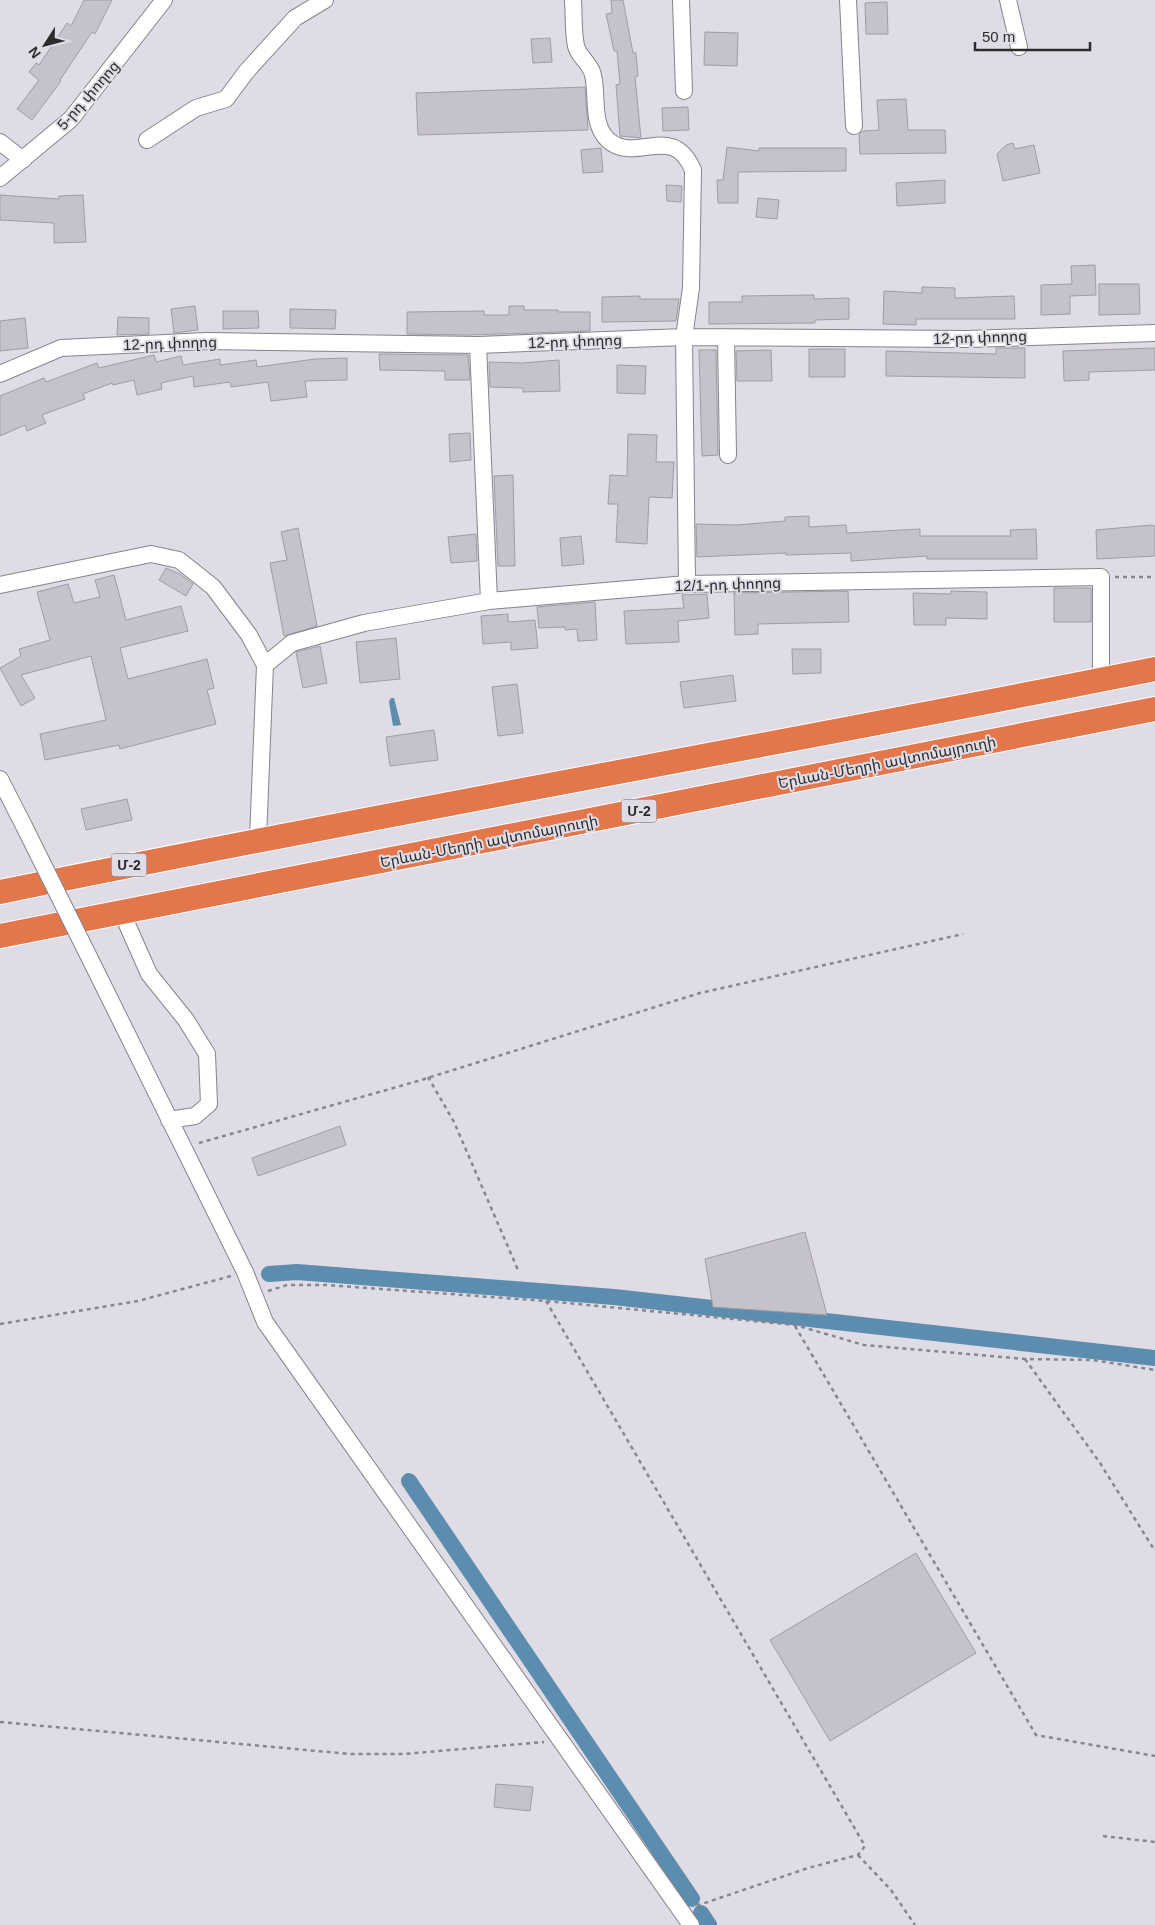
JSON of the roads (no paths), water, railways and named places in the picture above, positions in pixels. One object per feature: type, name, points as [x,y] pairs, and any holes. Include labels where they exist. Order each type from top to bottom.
[{"type":"highway","name":"Մ-2","points":[[0,892],[258,839],[1155,669]]},
{"type":"highway","name":"Երևան-Մեղրի ավտոմայրուղի","points":[[0,936],[1155,709]]},
{"type":"street","name":"5-րդ փողոց","points":[[0,178],[71,119],[164,0]]},
{"type":"street","points":[[147,140],[196,108],[226,99],[246,72],[295,18],[325,0]]},
{"type":"street","points":[[573,0],[576,47],[593,73],[599,128],[609,141],[625,148],[672,146],[687,155],[693,170],[692,288],[684,338],[687,584]]},
{"type":"street","points":[[681,0],[684,91]]},
{"type":"street","points":[[848,0],[854,126]]},
{"type":"street","points":[[1008,0],[1019,47]]},
{"type":"street","points":[[0,142],[23,160]]},
{"type":"street","name":"12-րդ փողոց","points":[[0,374],[61,348],[207,341],[478,344],[684,338],[957,339],[1155,333]]},
{"type":"street","points":[[726,338],[728,455]]},
{"type":"street","points":[[478,344],[489,601]]},
{"type":"street","points":[[0,585],[151,554],[179,560],[212,587],[249,635],[265,665],[258,839]]},
{"type":"street","name":"12/1-րդ փողոց","points":[[265,665],[292,643],[364,622],[489,601],[687,584],[1101,577],[1101,680]]},
{"type":"street","points":[[0,779],[245,1272],[265,1322],[688,1919]]},
{"type":"street","points":[[122,913],[148,974],[186,1020],[206,1054],[209,1104],[195,1116],[169,1120]]},
{"type":"water","points":[[391,698],[394,698],[401,725],[393,726],[389,702]]},
{"type":"waterway","points":[[269,1274],[297,1272],[614,1297],[1155,1358]]},
{"type":"waterway","points":[[409,1481],[692,1899]]},
{"type":"waterway","points":[[701,1913],[709,1925]]}]
